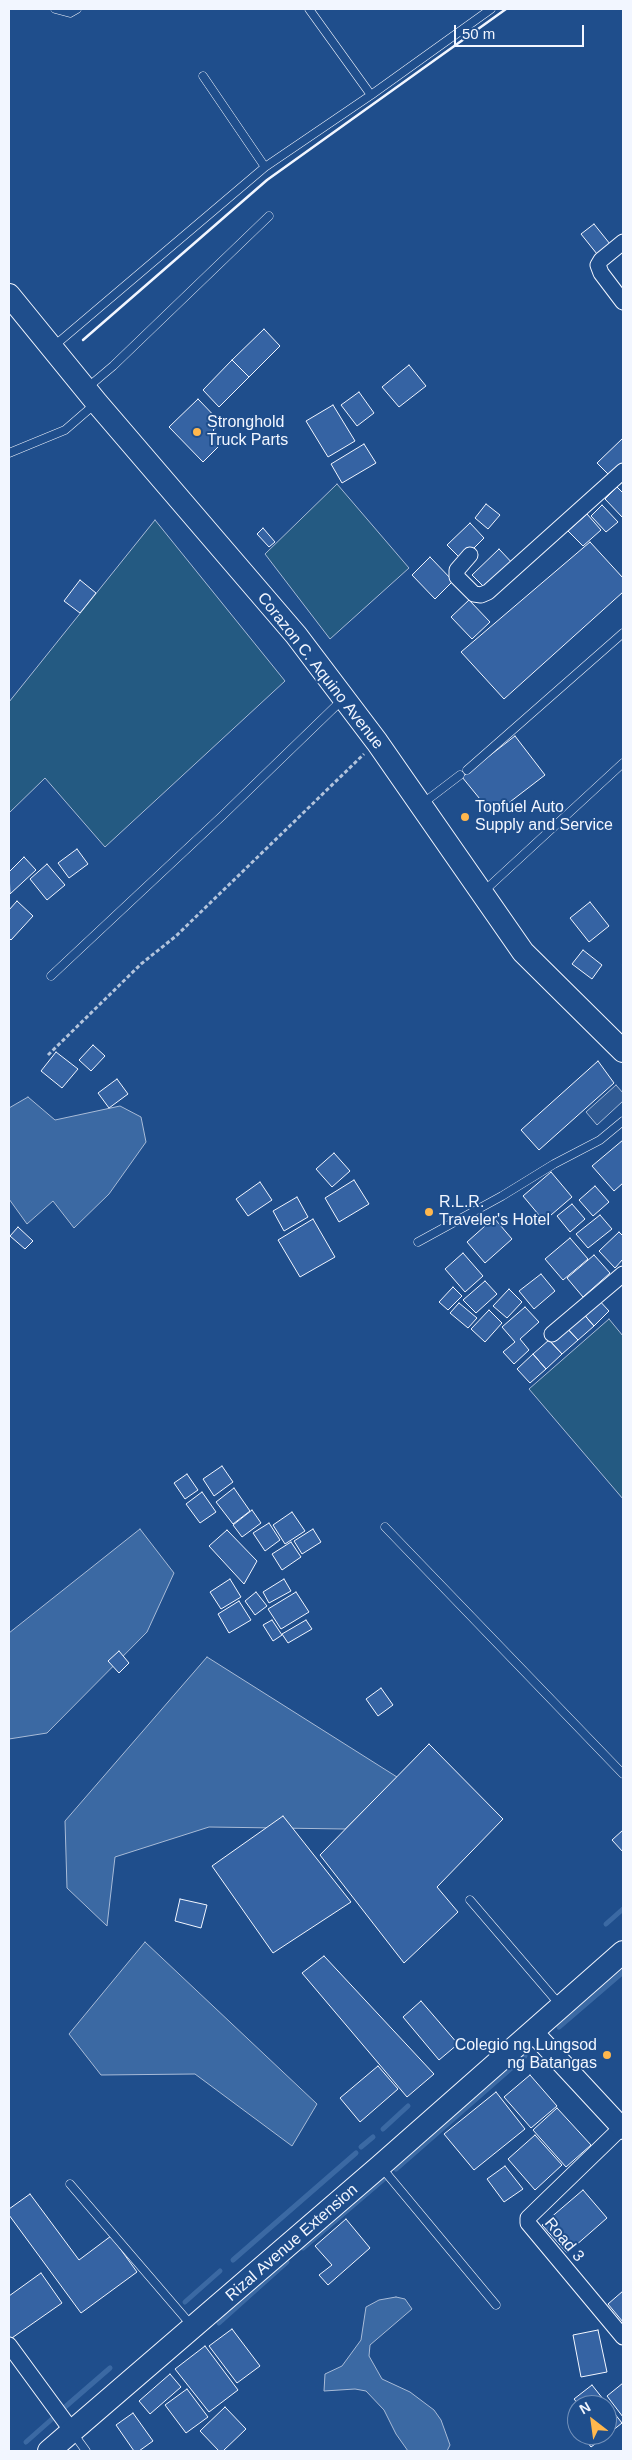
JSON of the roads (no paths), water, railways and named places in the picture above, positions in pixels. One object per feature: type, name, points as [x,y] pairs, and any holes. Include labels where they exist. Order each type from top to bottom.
[{"type":"main road","name":"Corazon C. Aquino Avenue","points":[[9,295],[91,396],[296,635],[377,742],[523,952],[623,1051]]},
{"type":"main road","name":"Rizal Avenue Extension","points":[[49,2451],[194,2328],[623,1952]]},
{"type":"street","points":[[623,242],[601,260],[598,265],[601,273],[623,302]]},
{"type":"street","points":[[470,554],[458,570],[458,577],[474,594],[481,595],[488,592],[623,471]]},
{"type":"street","points":[[552,1334],[623,1274]]},
{"type":"street","points":[[533,2032],[623,2128]]},
{"type":"street","name":"Road 3","points":[[623,2128],[528,2218],[528,2222],[623,2337]]},
{"type":"street","points":[[9,2345],[72,2431]]},
{"type":"lane","points":[[55,9],[70,13],[77,9]]},
{"type":"lane","points":[[309,9],[371,95]]},
{"type":"lane","points":[[53,347],[265,167],[371,95],[490,9]]},
{"type":"lane","points":[[203,76],[265,167]]},
{"type":"lane","points":[[9,453],[65,430],[113,366],[269,216]]},
{"type":"lane","points":[[420,805],[463,772],[623,633]]},
{"type":"lane","points":[[51,976],[222,816],[344,698]]},
{"type":"lane","points":[[482,894],[623,763]]},
{"type":"lane","points":[[418,1242],[502,1196],[554,1164],[600,1140],[623,1120]]},
{"type":"lane","points":[[385,1527],[623,1774]]},
{"type":"lane","points":[[470,1900],[561,2006]]},
{"type":"lane","points":[[380,2166],[496,2305]]},
{"type":"lane","points":[[70,2184],[194,2328]]},
{"type":"lane","points":[[72,2431],[86,2451]]},
{"type":"waterway","points":[[606,1924],[623,1909]]},
{"type":"waterway","points":[[559,2027],[623,1972]]},
{"type":"waterway","points":[[396,2169],[525,2056]]},
{"type":"waterway","points":[[383,2129],[408,2106]]},
{"type":"waterway","points":[[361,2147],[373,2137]]},
{"type":"waterway","points":[[233,2260],[356,2153]]},
{"type":"waterway","points":[[303,2248],[385,2178]]},
{"type":"waterway","points":[[219,2323],[287,2262]]},
{"type":"waterway","points":[[185,2302],[220,2271]]},
{"type":"waterway","points":[[65,2407],[110,2368]]},
{"type":"waterway","points":[[26,2442],[52,2419]]},
{"type":"place","name":"Stronghold Truck Parts","points":[[197,432]]},
{"type":"place","name":"Topfuel Auto Supply and Service","points":[[465,817]]},
{"type":"place","name":"R.L.R. Traveler's Hotel","points":[[429,1212]]},
{"type":"place","name":"Colegio ng Lungsod ng Batangas","points":[[607,2055]]}]
